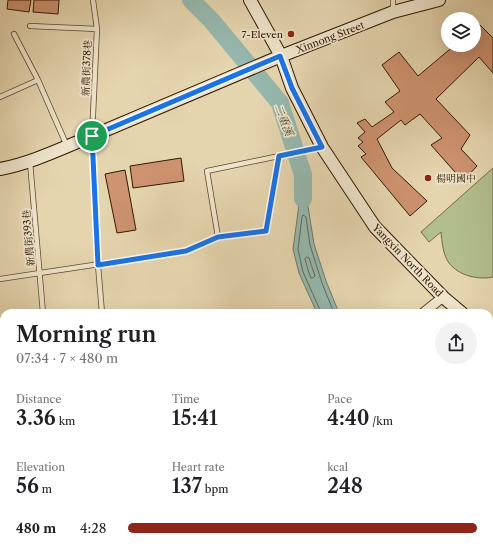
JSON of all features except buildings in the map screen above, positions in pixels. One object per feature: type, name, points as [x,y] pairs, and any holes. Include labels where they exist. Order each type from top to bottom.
[{"type":"street","name":"Yangxin North Road","points":[[250,0],[280,56],[292,88],[322,147],[375,227],[443,297],[457,309]]},
{"type":"street","name":"Xinnong Street","points":[[0,169],[30,162],[280,56],[393,6],[439,0]]},
{"type":"street","points":[[428,309],[443,297]]},
{"type":"lane","name":"新農街378巷","points":[[93,0],[97,29],[92,136],[98,265],[102,309]]},
{"type":"lane","points":[[30,26],[97,29]]},
{"type":"lane","points":[[14,34],[38,80],[67,146]]},
{"type":"lane","points":[[0,97],[38,80]]},
{"type":"lane","points":[[218,237],[207,171],[322,147]]},
{"type":"lane","points":[[0,279],[186,251],[218,237],[266,231],[279,156]]},
{"type":"lane","name":"新農街393巷","points":[[30,162],[43,309]]},
{"type":"green space","points":[[493,168],[493,277],[481,278],[463,274],[449,263],[444,252],[441,232],[429,242],[421,232]]},
{"type":"water","points":[[303,175],[314,244],[326,281],[337,309],[315,309],[299,273],[293,249]]},
{"type":"waterway","name":"二重溪","points":[[191,0],[212,21],[280,103],[303,175],[303,199]]},
{"type":"place","name":"7-Eleven","points":[[291,34]]},
{"type":"place","name":"楊明國中","points":[[428,178]]},
{"type":"route","points":[[280,56],[292,88],[322,147],[279,156],[266,231],[218,237],[186,251],[98,265],[92,136],[280,56]]}]
